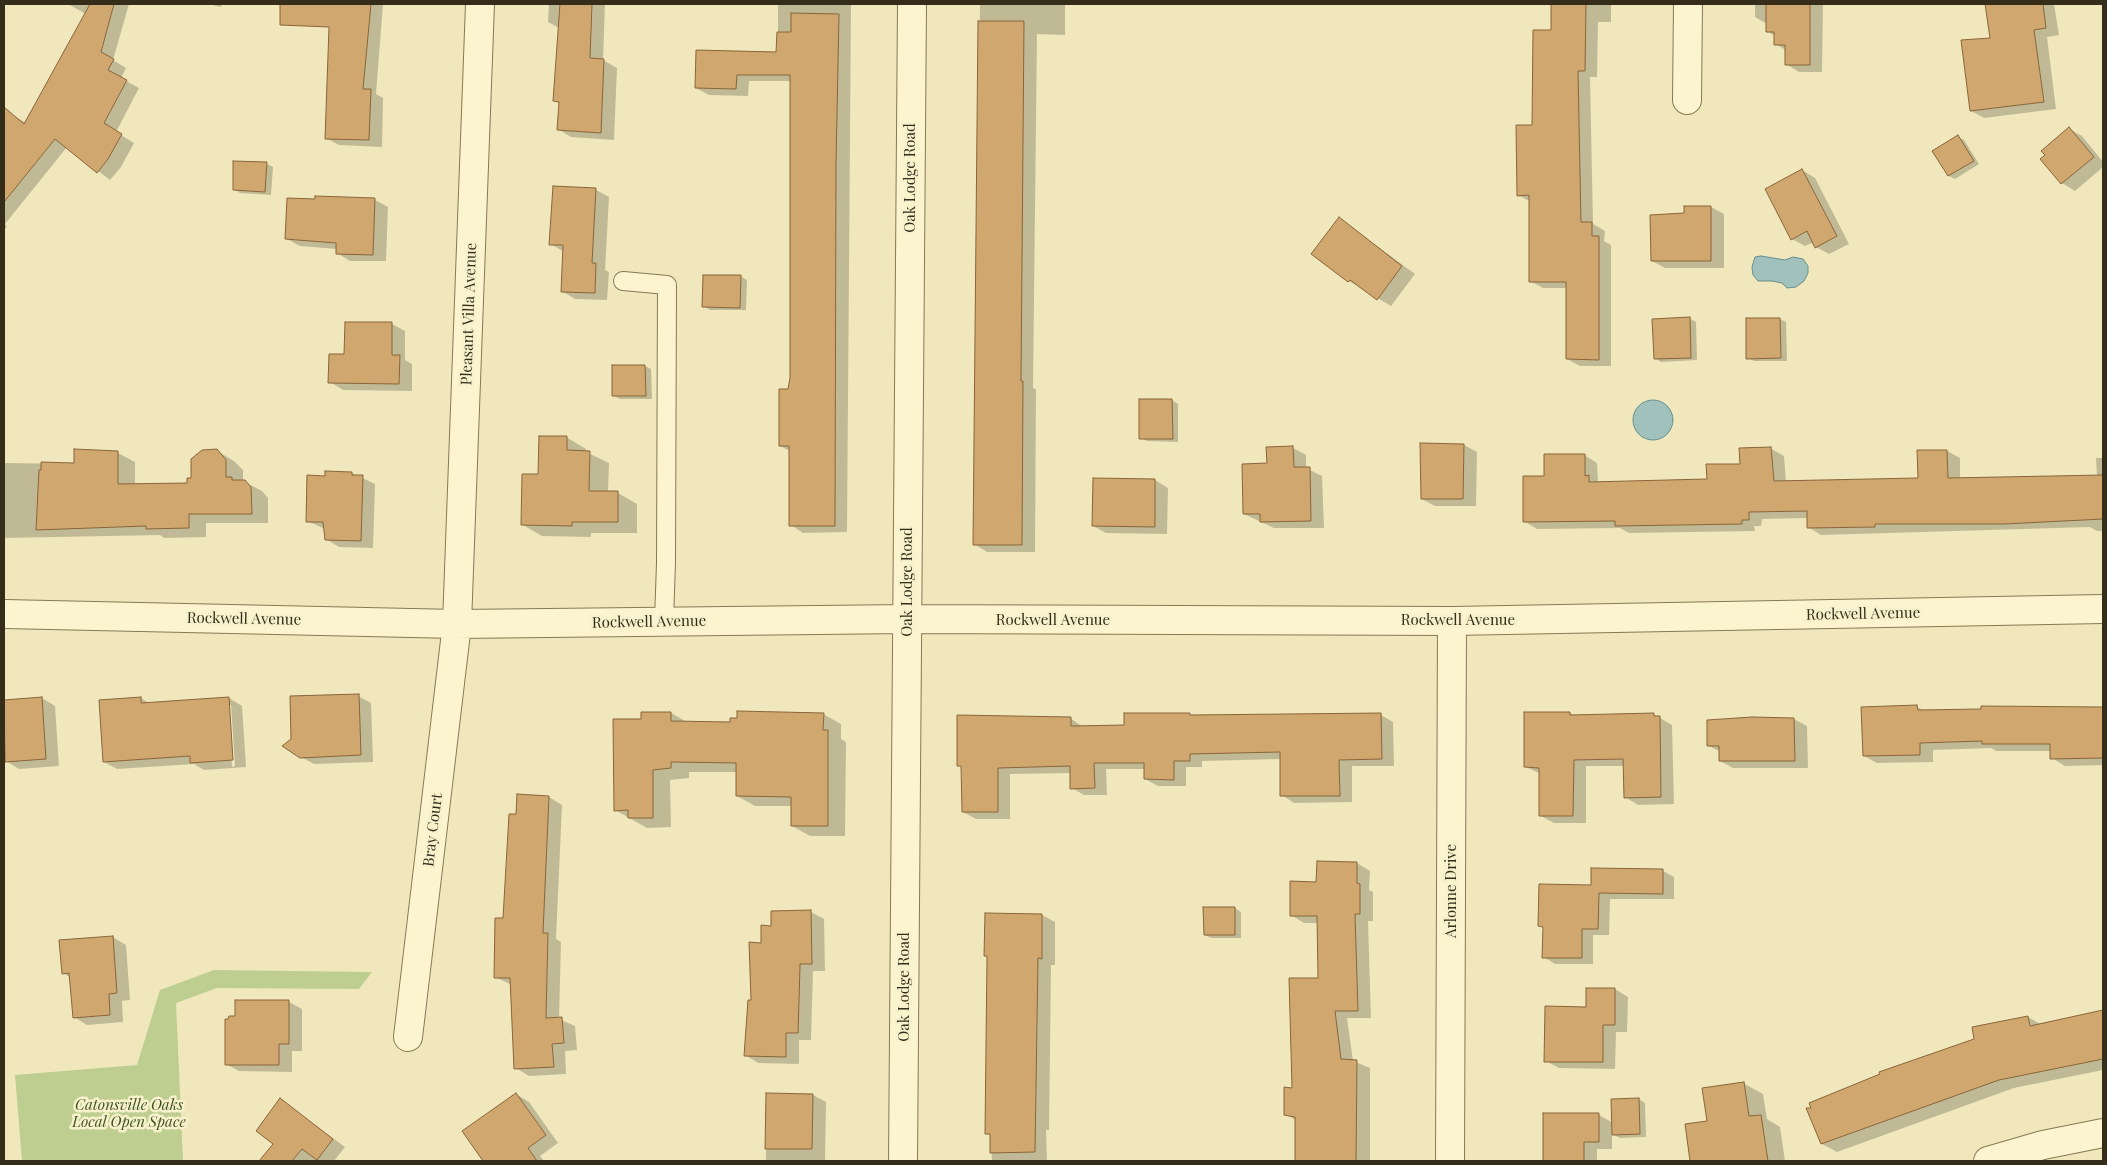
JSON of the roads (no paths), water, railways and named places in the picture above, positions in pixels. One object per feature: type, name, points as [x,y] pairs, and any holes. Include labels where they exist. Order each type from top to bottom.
[{"type":"street","name":"Pleasant Villa Avenue","points":[[457,624],[480,4]]},
{"type":"street","name":"Oak Lodge Road","points":[[903,1161],[912,4]]},
{"type":"street","points":[[1687,100],[1688,4]]},
{"type":"street","name":"Rockwell Avenue","points":[[4,614],[457,624],[907,619],[1452,621],[2103,609]]},
{"type":"street","name":"Arlonne Drive","points":[[1450,1161],[1452,621]]},
{"type":"street","name":"Bray Court","points":[[408,1037],[457,624]]},
{"type":"street","points":[[1988,1161],[2043,1145],[2103,1134]]},
{"type":"lane","points":[[623,281],[668,285],[664,622]]},
{"type":"water","points":[[1761,256],[1785,260],[1793,257],[1803,259],[1808,266],[1808,273],[1804,281],[1796,287],[1787,288],[1782,283],[1758,281],[1753,275],[1752,267],[1755,257]]},
{"type":"water","points":[[1649,400],[1657,400],[1664,403],[1670,409],[1673,420],[1670,431],[1664,437],[1657,440],[1649,440],[1642,437],[1636,431],[1633,424],[1633,416],[1636,409],[1642,403]]},
{"type":"park label","name":"Catonsville Oaks Local Open Space","points":[[129,1114]]}]
